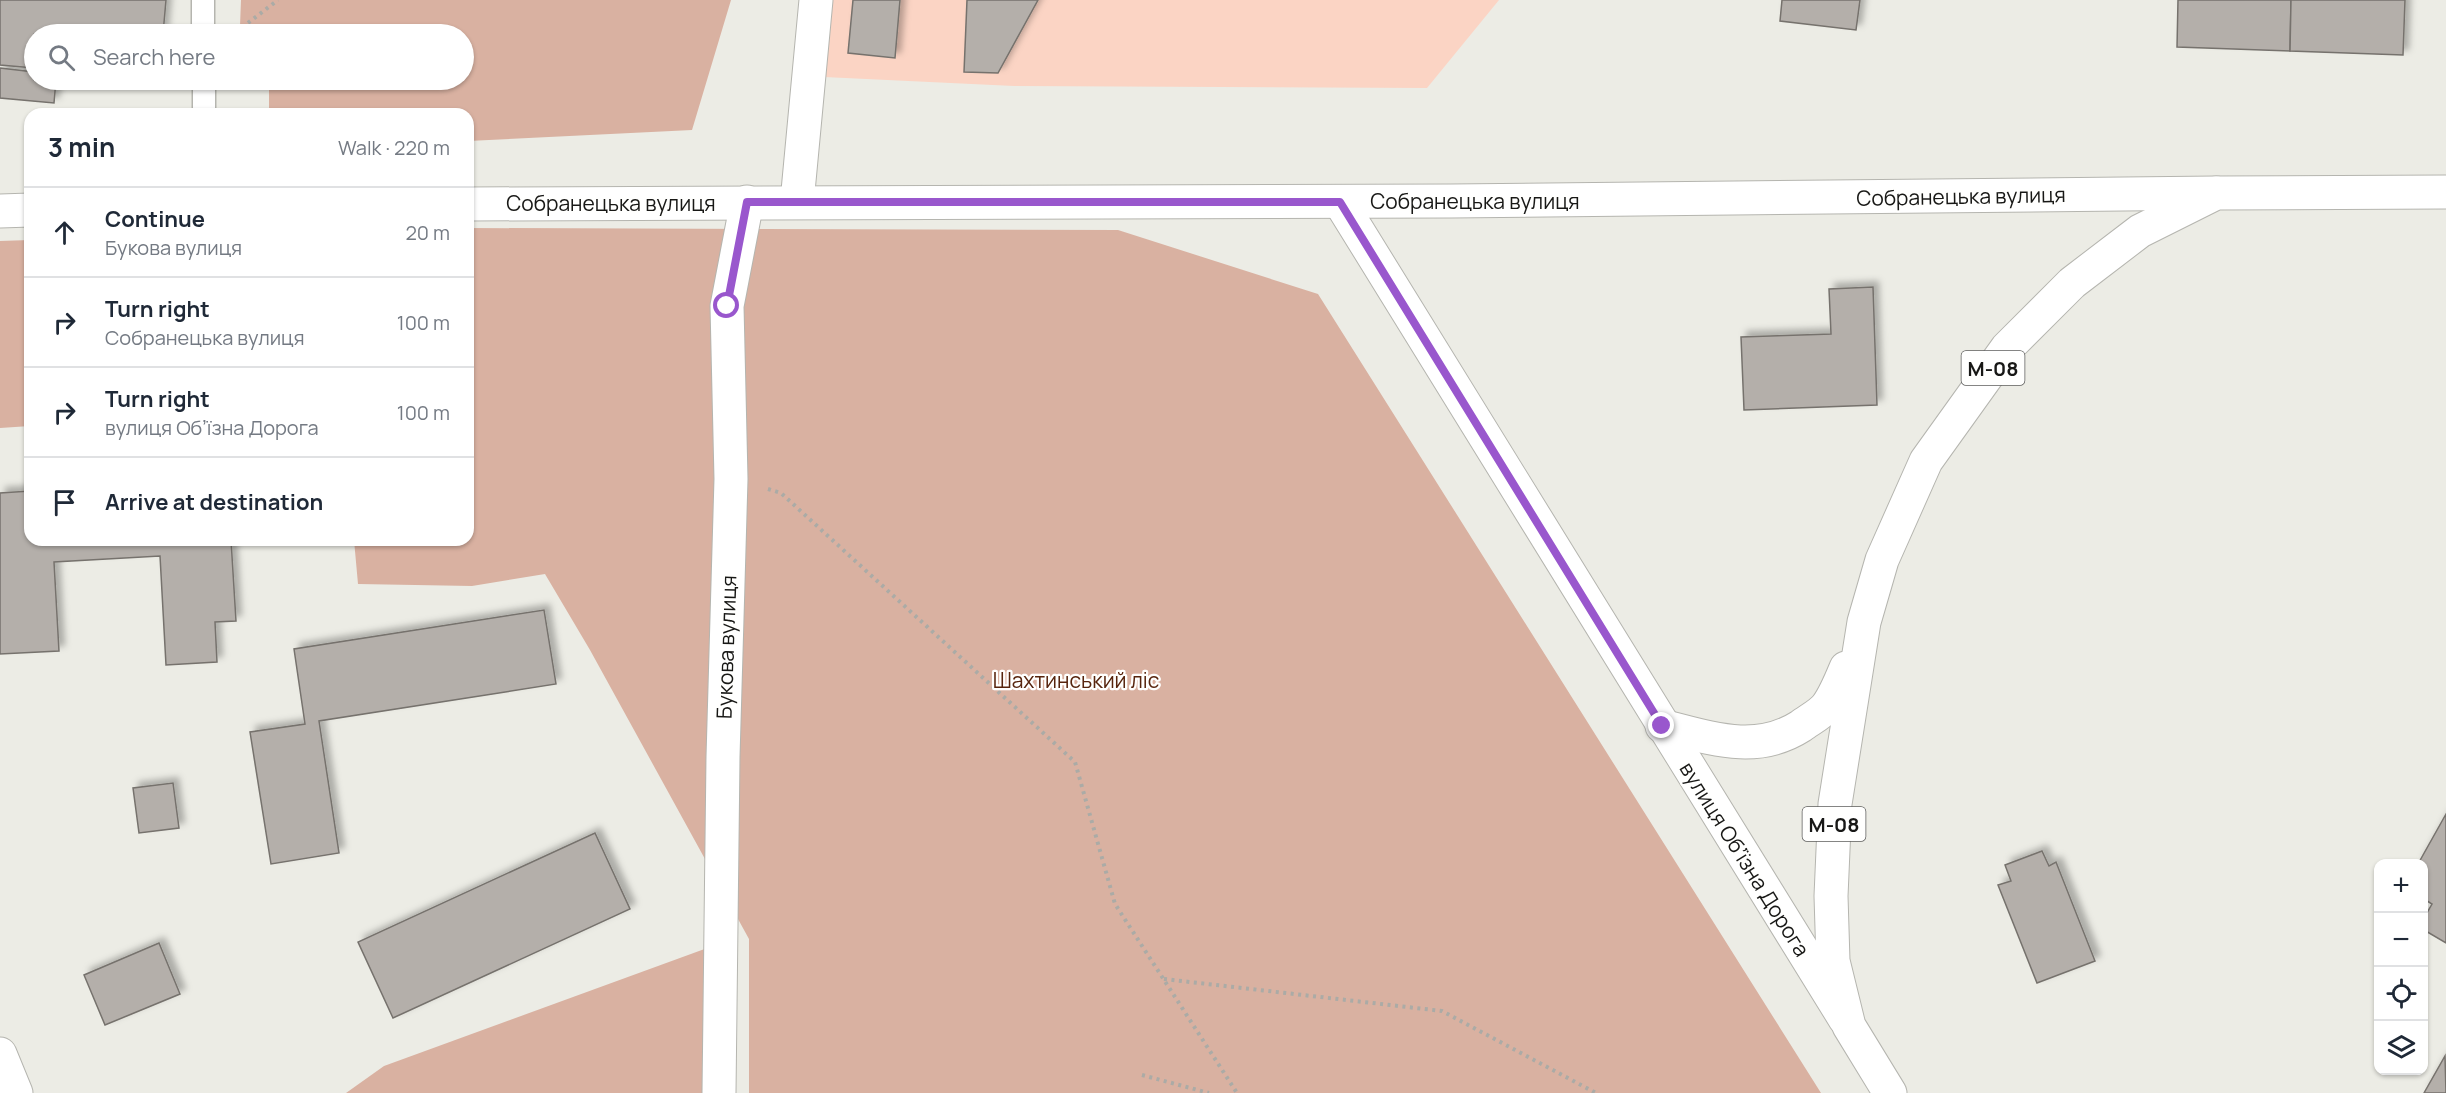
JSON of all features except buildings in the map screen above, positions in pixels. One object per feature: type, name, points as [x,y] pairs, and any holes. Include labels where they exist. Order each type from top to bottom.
[{"type":"main road","points":[[797,202],[816,0]]},
{"type":"main road","name":"Собранецька вулиця","points":[[474,204],[1340,202],[2446,192]]},
{"type":"main road","name":"вулиця Обʼїзна Дорога","points":[[1849,1026],[1833,961],[1831,896],[1835,804],[1864,622],[1882,560],[1926,462],[2007,348],[2072,283],[2140,231],[2216,193]]},
{"type":"main road","name":"Букова вулиця","points":[[719,1093],[723,757],[730,479],[727,306],[747,202]]},
{"type":"main road","name":"вулиця Обʼїзна Дорога","points":[[1340,202],[1890,1093]]},
{"type":"main road","points":[[0,211],[24,210]]},
{"type":"main road","points":[[1662,726],[1713,739],[1746,742],[1770,741],[1788,734],[1827,706],[1846,670],[1864,622]]},
{"type":"main road","points":[[0,1054],[16,1093]]},
{"type":"lane","points":[[203,0],[203,24]]},
{"type":"lane","points":[[204,90],[204,108]]},
{"type":"path","points":[[246,24],[278,0]]},
{"type":"path","points":[[730,479],[781,493],[1075,762],[1115,904],[1237,1093]]},
{"type":"path","points":[[1164,979],[1443,1011],[1596,1093]]},
{"type":"path","points":[[1142,1075],[1209,1093]]},
{"type":"shaded area","points":[[832,0],[1499,0],[1427,88],[1014,86],[824,77]]},
{"type":"green space","points":[[241,0],[731,0],[692,130],[474,141],[474,108],[269,108],[269,90],[474,90],[474,24],[240,24]]},
{"type":"green space","name":"Шахтинський ліс","points":[[474,228],[1118,230],[1318,294],[1821,1093],[749,1093],[749,939],[590,650],[545,574],[472,586],[358,584],[355,546],[474,546]]},
{"type":"green space","points":[[24,240],[24,426],[0,428],[0,241]]},
{"type":"green space","points":[[721,943],[710,1093],[346,1093],[384,1066]]},
{"type":"route","points":[[727,306],[747,202],[1340,202],[1662,726]]}]
